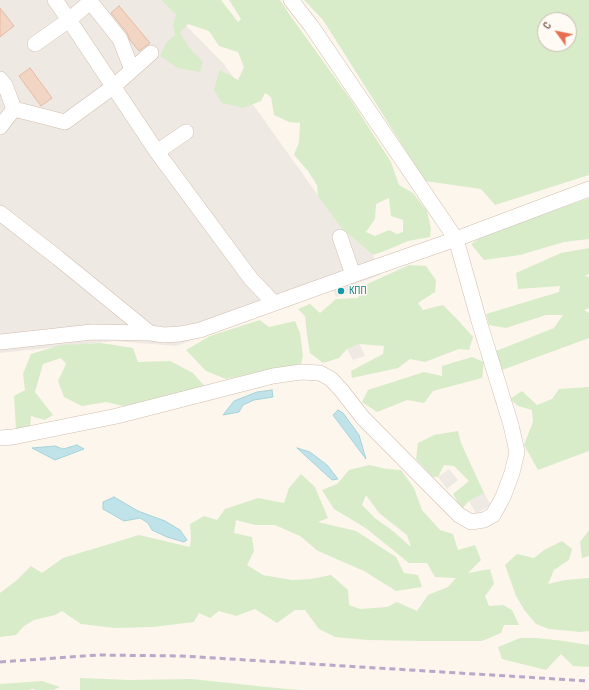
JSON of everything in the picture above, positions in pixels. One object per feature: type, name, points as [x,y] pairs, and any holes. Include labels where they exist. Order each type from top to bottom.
[{"type":"street","points":[[55,0],[157,152],[251,279],[274,303]]},
{"type":"street","points":[[0,438],[13,437],[116,416],[273,376],[301,372],[320,373],[331,379],[363,418],[459,515],[471,522],[484,520],[493,515],[503,497],[512,473],[517,452],[511,425],[456,239],[312,28],[291,0]]},
{"type":"street","points":[[35,44],[69,20],[90,1],[120,39],[132,70]]},
{"type":"street","points":[[14,109],[65,122],[113,87],[151,53]]},
{"type":"street","points":[[0,79],[14,109]]},
{"type":"street","points":[[0,127],[14,109]]},
{"type":"street","points":[[157,152],[186,132]]},
{"type":"street","points":[[0,342],[92,332],[169,334],[200,330],[456,239],[589,189]]},
{"type":"street","points":[[0,213],[150,333]]},
{"type":"street","points":[[340,237],[353,275]]},
{"type":"shaded area","points":[[0,0],[161,0],[224,64],[342,229],[373,255],[380,275],[353,285],[348,293],[336,297],[333,289],[176,346],[114,341],[0,353]]},
{"type":"shaded area","points":[[359,343],[365,356],[353,360],[347,349]]},
{"type":"shaded area","points":[[449,469],[458,480],[447,489],[438,477]]},
{"type":"shaded area","points":[[484,493],[491,505],[476,514],[469,501]]},
{"type":"green space","points":[[161,0],[221,0],[238,22],[241,19],[229,0],[280,0],[351,100],[391,162],[399,185],[413,193],[427,211],[431,229],[430,237],[408,241],[373,255],[342,229],[318,196],[317,185],[308,171],[294,155],[299,142],[300,123],[289,122],[274,115],[271,97],[265,93],[261,101],[243,108],[222,103],[214,90],[220,70],[238,80],[244,67],[238,52],[219,46],[209,31],[188,24],[180,33],[190,49],[203,62],[200,72],[178,68],[160,56],[166,43],[175,35],[173,24],[176,15]],"holes":[[[389,198],[391,216],[403,220],[403,232],[397,234],[389,230],[375,236],[366,232],[375,219],[376,204]]]},
{"type":"green space","points":[[304,0],[589,0],[589,175],[495,205],[481,189],[425,181],[323,20]]},
{"type":"green space","points":[[589,198],[589,239],[564,242],[520,255],[484,260],[471,244],[485,235]]},
{"type":"green space","points":[[589,248],[589,274],[585,276],[589,277],[589,308],[584,310],[589,313],[589,338],[502,370],[496,351],[554,328],[563,315],[546,315],[506,328],[489,325],[486,314],[559,292],[560,286],[518,289],[516,273],[561,253]]},
{"type":"green space","points":[[409,265],[426,266],[436,280],[435,292],[418,303],[423,310],[443,305],[473,337],[469,350],[459,349],[425,362],[410,359],[398,368],[352,378],[351,371],[383,354],[384,346],[359,344],[347,349],[339,358],[323,363],[310,353],[305,316],[298,309],[310,304],[320,313],[336,299],[358,298],[365,285]]},
{"type":"green space","points":[[260,320],[269,327],[295,321],[300,333],[303,356],[301,364],[226,379],[206,371],[186,350],[210,336]]},
{"type":"green space","points":[[101,343],[133,348],[138,362],[170,361],[193,373],[206,388],[123,406],[106,402],[82,406],[64,397],[58,381],[66,364],[61,358],[43,364],[35,392],[53,415],[45,420],[31,416],[30,428],[16,429],[14,396],[25,390],[23,374],[31,354],[61,345]]},
{"type":"green space","points":[[472,357],[484,362],[482,378],[433,391],[424,403],[407,400],[377,412],[362,402],[368,390],[424,372],[442,376],[442,366]]},
{"type":"green space","points":[[589,387],[589,451],[538,470],[524,445],[533,422],[532,410],[518,406],[510,399],[522,391],[537,405],[552,399],[559,389]]},
{"type":"green space","points":[[458,431],[461,443],[484,493],[469,501],[462,509],[453,494],[469,481],[454,466],[444,465],[438,477],[433,477],[416,459],[418,443],[434,435]]},
{"type":"green space","points":[[369,465],[401,470],[414,488],[422,510],[440,530],[453,534],[458,550],[475,545],[481,560],[468,573],[490,569],[494,584],[485,596],[489,606],[503,605],[512,610],[519,625],[504,625],[501,633],[482,641],[367,640],[335,637],[319,629],[305,610],[295,610],[277,623],[255,609],[236,616],[219,611],[210,618],[199,613],[194,622],[153,627],[115,628],[81,624],[62,611],[55,615],[34,620],[24,626],[16,635],[0,637],[0,593],[17,580],[31,566],[42,573],[63,558],[139,535],[190,547],[190,524],[204,516],[217,520],[225,509],[258,498],[284,503],[289,488],[301,474],[315,487],[328,518],[318,522],[356,531],[396,557],[404,573],[418,575],[422,587],[396,591],[364,571],[318,551],[300,536],[275,525],[255,525],[236,520],[234,533],[252,537],[254,551],[247,565],[263,575],[292,580],[311,579],[331,575],[348,590],[349,605],[360,609],[387,607],[397,602],[417,611],[428,595],[448,587],[456,578],[435,577],[427,563],[409,563],[367,529],[334,509],[322,490],[337,484],[349,470]],"holes":[[[366,495],[379,513],[407,535],[411,547],[393,531],[376,519],[362,505]]]},
{"type":"green space","points":[[589,530],[589,556],[582,558],[580,542]]},
{"type":"green space","points":[[562,541],[572,549],[569,560],[554,570],[548,584],[565,580],[589,578],[589,631],[581,632],[549,629],[536,624],[525,611],[516,596],[505,565],[517,554],[534,558],[544,550]]},
{"type":"green space","points":[[520,638],[537,638],[589,645],[589,667],[573,666],[561,654],[546,670],[502,659],[498,647]]},
{"type":"green space","points":[[80,678],[129,680],[192,679],[302,690],[80,690]]},
{"type":"green space","points":[[42,681],[60,687],[53,690],[0,690],[0,684]]},
{"type":"water","points":[[272,390],[273,397],[254,400],[243,405],[239,412],[223,415],[234,401],[257,392]]},
{"type":"water","points":[[338,410],[343,413],[359,435],[366,459],[333,415]]},
{"type":"water","points":[[77,445],[84,449],[55,460],[32,448],[55,446],[63,449]]},
{"type":"water","points":[[297,448],[310,452],[327,465],[338,479],[332,480]]},
{"type":"water","points":[[114,497],[138,511],[165,521],[180,530],[187,540],[184,542],[167,537],[152,530],[148,523],[140,518],[124,521],[103,509],[103,502]]},
{"type":"building","points":[[119,6],[150,43],[139,51],[111,13]]},
{"type":"building","points":[[0,8],[14,26],[0,37]]},
{"type":"building","points":[[30,68],[52,98],[41,106],[19,76]]},
{"type":"railway","points":[[0,662],[98,655],[182,656],[589,681]]},
{"type":"place","name":"КПП","points":[[341,291]]}]
